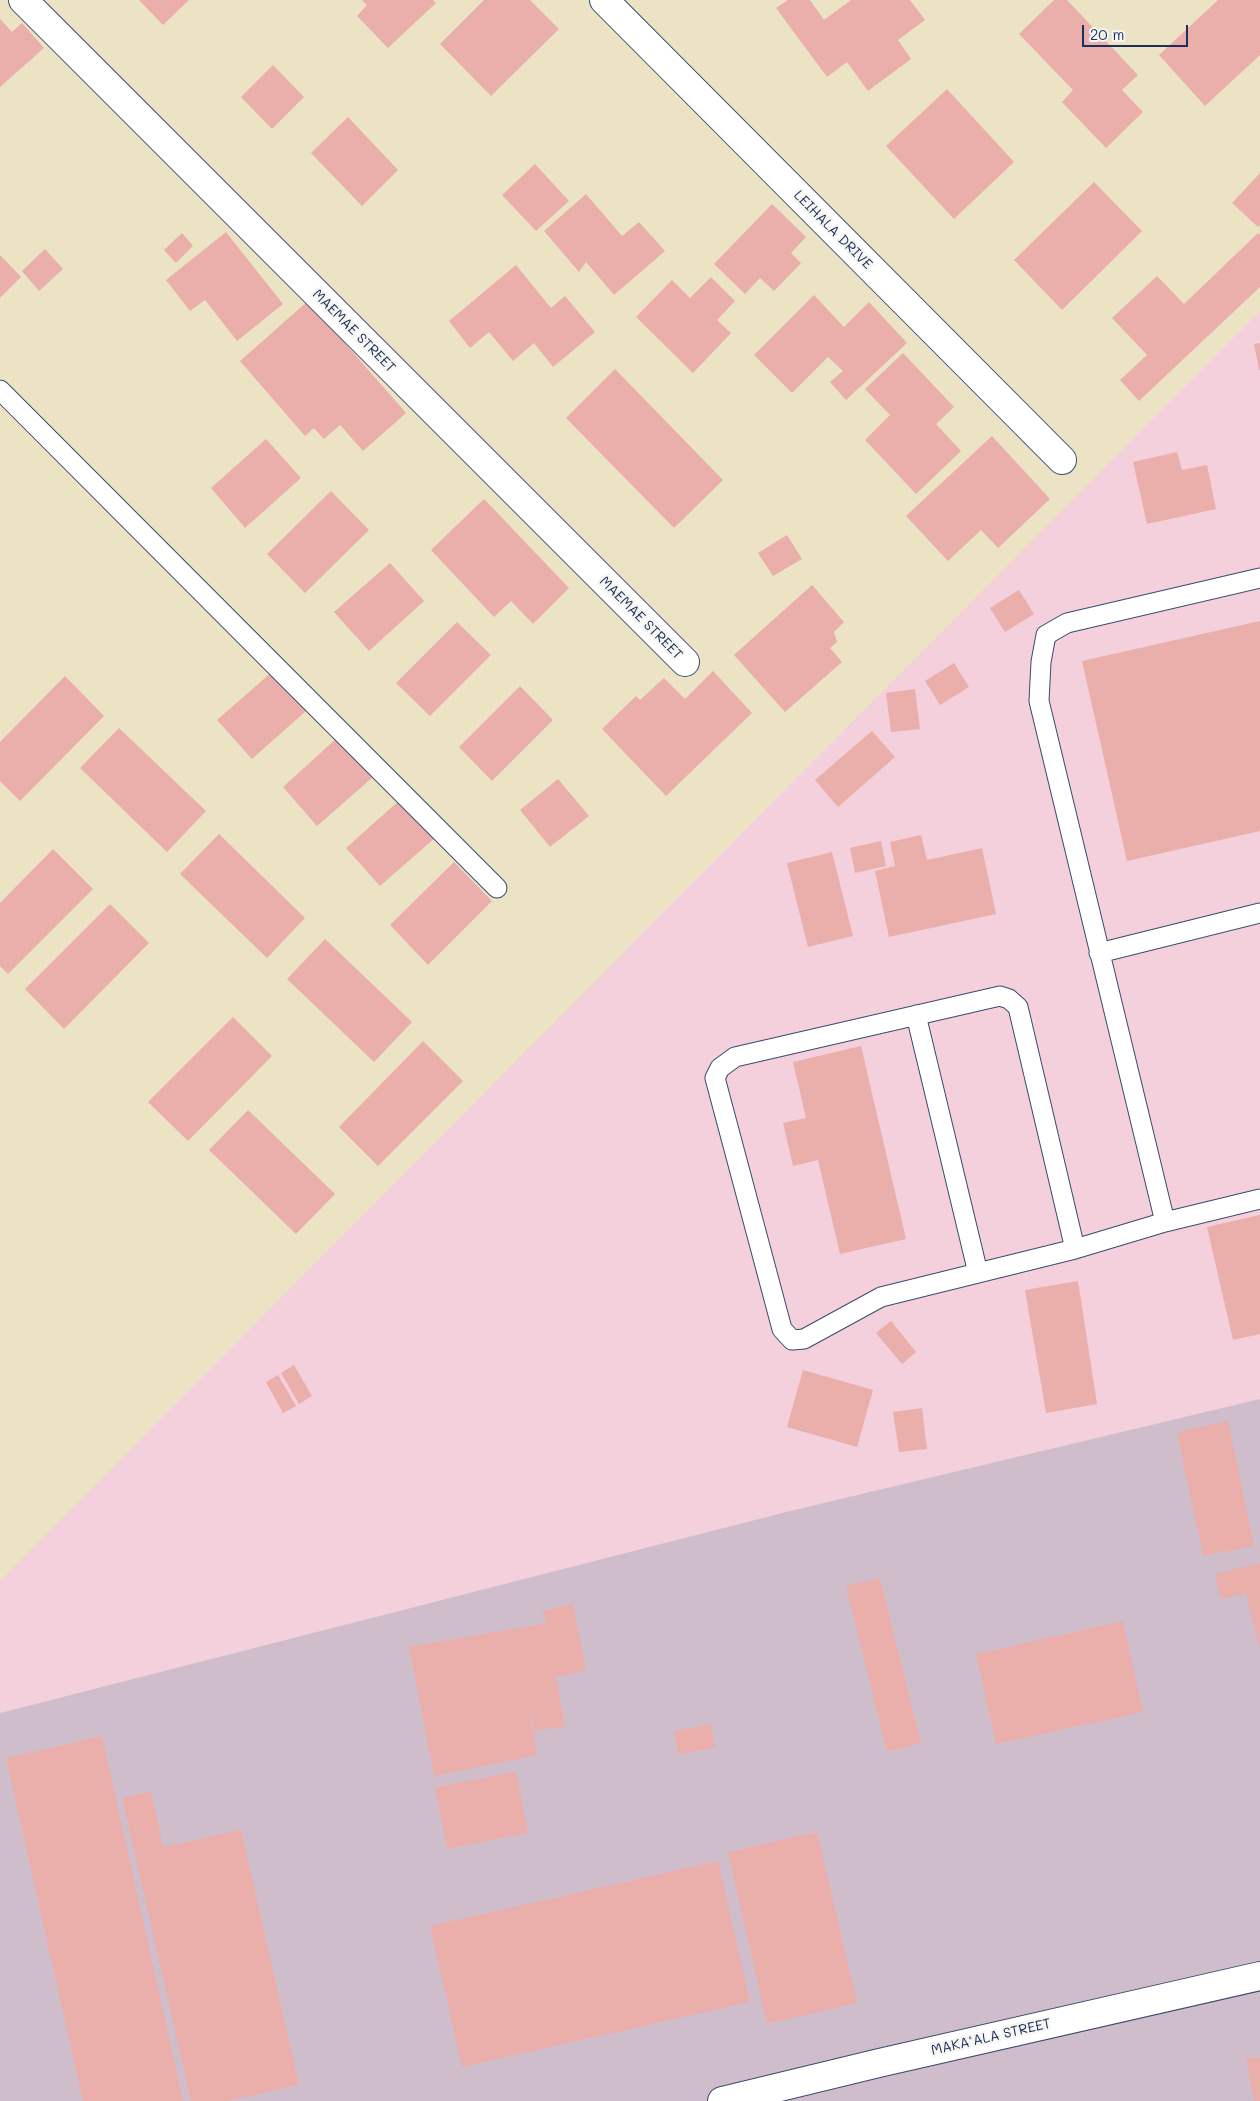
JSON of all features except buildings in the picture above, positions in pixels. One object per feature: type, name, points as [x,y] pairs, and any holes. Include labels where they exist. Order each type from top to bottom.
[{"type":"street","name":"MAEMAE STREET","points":[[23,0],[685,662]]},
{"type":"street","name":"LEIHALA DRIVE","points":[[604,0],[1062,460]]},
{"type":"street","name":"MAKA‘ALA STREET","points":[[722,2101],[1260,1976]]},
{"type":"lane","points":[[0,390],[496,888]]},
{"type":"lane","points":[[1165,1222],[1040,701],[1041,662],[1046,635],[1067,623],[1260,578]]},
{"type":"lane","points":[[1099,953],[1260,913]]},
{"type":"lane","points":[[1075,1249],[1018,1007],[1009,999],[1000,996],[735,1057],[720,1068],[715,1078],[782,1329],[792,1340],[804,1339],[882,1297],[1075,1249],[1165,1222],[1260,1199]]},
{"type":"lane","points":[[916,1015],[978,1273]]},
{"type":"shaded area","points":[[1260,311],[1260,1399],[786,1512],[0,1713],[0,1581]]},
{"type":"shaded area","points":[[1260,1399],[1260,2101],[0,2101],[0,1713],[786,1512]]}]
